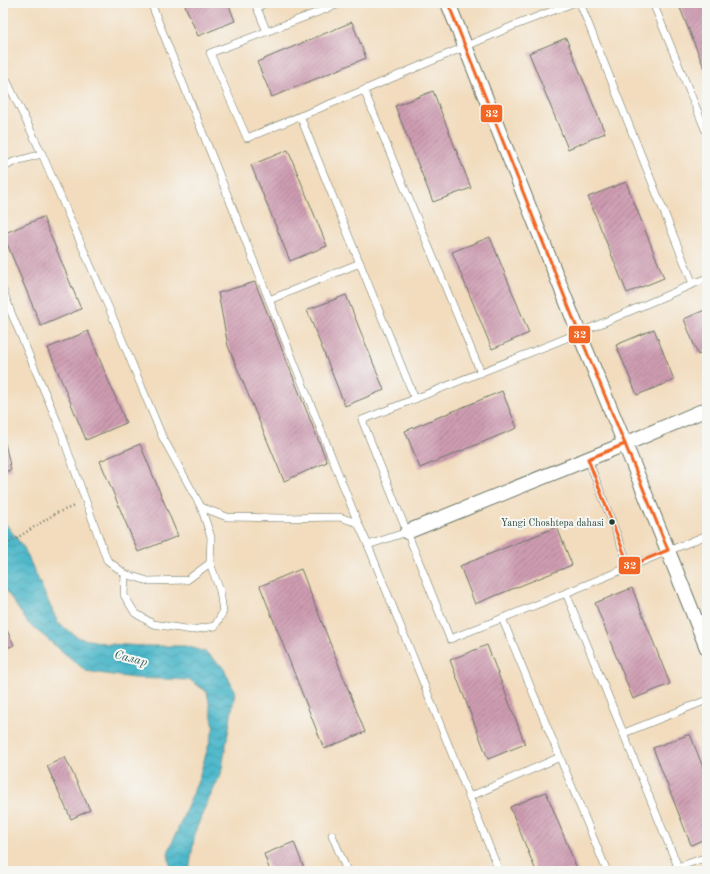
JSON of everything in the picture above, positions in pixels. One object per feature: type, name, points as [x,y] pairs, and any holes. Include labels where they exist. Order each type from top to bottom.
[{"type":"street","points":[[448,3],[579,333],[707,648]]},
{"type":"street","points":[[407,532],[625,444],[707,409]]},
{"type":"lane","points":[[151,3],[358,523],[499,871]]},
{"type":"lane","points":[[266,3],[256,5],[267,32]]},
{"type":"lane","points":[[342,3],[332,5],[267,32],[210,53],[247,138],[513,26],[573,3]]},
{"type":"lane","points":[[580,3],[694,284]]},
{"type":"lane","points":[[653,3],[705,123],[707,134]]},
{"type":"lane","points":[[3,73],[42,154],[111,313],[162,436],[201,507],[210,537],[210,563],[220,591],[223,612],[215,626],[192,630],[153,624],[135,613],[124,595],[126,574]]},
{"type":"lane","points":[[364,90],[480,372]]},
{"type":"lane","points":[[300,116],[415,399]]},
{"type":"lane","points":[[3,168],[13,162],[42,154]]},
{"type":"lane","points":[[270,300],[360,263]]},
{"type":"lane","points":[[707,278],[579,333],[362,420],[450,639],[707,535]]},
{"type":"lane","points":[[3,290],[57,421],[107,560],[126,574],[148,581],[187,580],[210,563]]},
{"type":"lane","points":[[588,459],[630,566]]},
{"type":"lane","points":[[201,507],[227,517],[339,517],[358,523]]},
{"type":"lane","points":[[368,545],[407,532]]},
{"type":"lane","points":[[566,593],[678,867]]},
{"type":"lane","points":[[502,618],[607,871]]},
{"type":"lane","points":[[624,733],[707,700]]},
{"type":"lane","points":[[469,797],[560,757]]},
{"type":"lane","points":[[332,835],[347,871]]},
{"type":"lane","points":[[669,871],[707,857]]},
{"type":"path","points":[[3,546],[56,512],[86,502]]},
{"type":"water","name":"Салар","points":[[3,522],[24,548],[58,623],[79,638],[109,644],[186,646],[205,652],[223,667],[235,692],[221,774],[195,832],[189,871],[171,871],[168,853],[198,781],[214,727],[207,692],[190,680],[133,678],[86,671],[28,623],[3,586]]},
{"type":"building","points":[[184,3],[228,3],[235,21],[198,36]]},
{"type":"building","points":[[678,3],[707,3],[707,75]]},
{"type":"building","points":[[352,22],[366,58],[272,97],[257,62]]},
{"type":"building","points":[[566,38],[605,133],[568,149],[529,53]]},
{"type":"building","points":[[433,91],[471,188],[433,202],[395,106]]},
{"type":"building","points":[[288,150],[327,246],[290,261],[251,165]]},
{"type":"building","points":[[626,182],[664,278],[627,293],[588,197]]},
{"type":"building","points":[[43,217],[81,309],[41,326],[3,234]]},
{"type":"building","points":[[490,237],[529,333],[492,349],[452,252]]},
{"type":"building","points":[[255,282],[327,462],[284,481],[228,346],[218,293]]},
{"type":"building","points":[[346,295],[384,390],[345,406],[307,310]]},
{"type":"building","points":[[707,309],[707,351],[698,355],[684,319]]},
{"type":"building","points":[[654,329],[674,380],[637,395],[616,345]]},
{"type":"building","points":[[88,331],[126,423],[86,440],[48,348]]},
{"type":"building","points":[[502,391],[517,428],[420,468],[405,431]]},
{"type":"building","points":[[3,434],[11,470],[3,472]]},
{"type":"building","points":[[140,444],[178,536],[138,552],[100,461]]},
{"type":"building","points":[[557,527],[572,565],[475,604],[460,566]]},
{"type":"building","points":[[301,569],[365,732],[324,749],[260,586]]},
{"type":"building","points":[[632,588],[670,684],[633,699],[595,603]]},
{"type":"building","points":[[3,622],[14,645],[3,650]]},
{"type":"building","points":[[487,645],[525,744],[488,759],[450,660]]},
{"type":"building","points":[[690,734],[707,778],[707,838],[691,845],[653,748]]},
{"type":"building","points":[[65,757],[90,810],[71,819],[47,766]]},
{"type":"building","points":[[546,792],[578,871],[536,871],[510,807]]},
{"type":"building","points":[[294,842],[305,871],[270,871],[264,854]]},
{"type":"transit line","name":"32","points":[[448,3],[579,333],[625,444]]},
{"type":"transit line","name":"32","points":[[625,444],[668,550],[629,566],[588,459],[625,444]]},
{"type":"place","name":"Yangi Choshtepa dahasi","points":[[612,522]]}]
